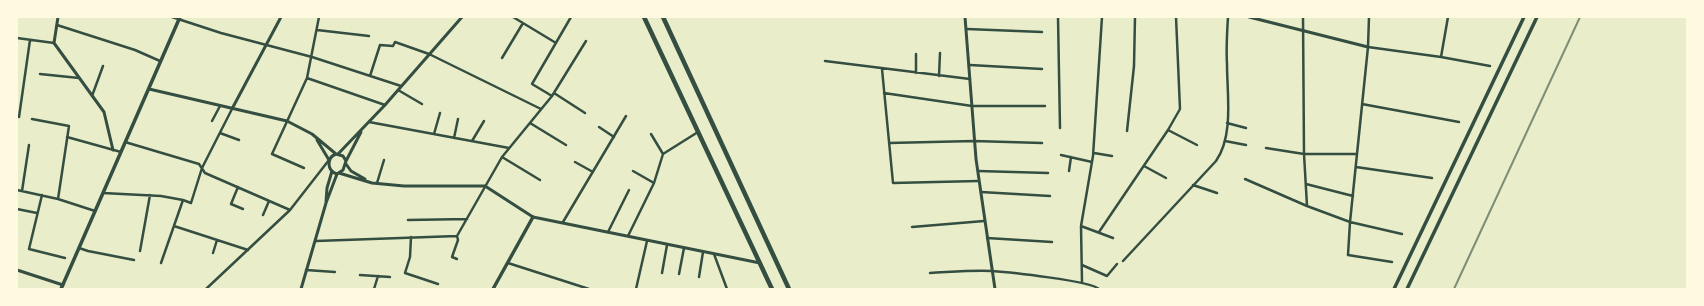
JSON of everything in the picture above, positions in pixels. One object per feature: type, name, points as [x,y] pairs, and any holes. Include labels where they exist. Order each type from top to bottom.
[{"type":"highway","points":[[644,17],[699,131],[772,289]]},
{"type":"highway","points":[[663,17],[789,289]]},
{"type":"main road","points":[[1394,289],[1524,17]]},
{"type":"main road","points":[[1407,289],[1537,17]]},
{"type":"main road","points":[[61,289],[179,18]]},
{"type":"main road","points":[[493,289],[533,217]]},
{"type":"street","points":[[58,17],[54,43],[104,112],[113,150]]},
{"type":"street","points":[[172,17],[179,18],[221,33],[312,57],[401,86]]},
{"type":"street","points":[[103,193],[172,197],[191,203],[202,168],[281,17]]},
{"type":"street","points":[[304,168],[272,154],[307,78],[319,17]]},
{"type":"street","points":[[301,289],[326,203],[338,174],[343,170],[363,129],[462,17]]},
{"type":"street","points":[[513,17],[556,43]]},
{"type":"street","points":[[552,96],[532,84],[571,17]]},
{"type":"street","points":[[966,17],[978,181],[995,289]]},
{"type":"street","points":[[1058,17],[1060,128]]},
{"type":"street","points":[[1082,282],[1081,226],[1094,152],[1102,17]]},
{"type":"street","points":[[1127,131],[1134,66],[1135,17]]},
{"type":"street","points":[[1099,232],[1168,130],[1180,109],[1181,103],[1176,17]]},
{"type":"street","points":[[1123,260],[1220,156],[1223,149],[1229,102],[1227,64],[1228,17]]},
{"type":"street","points":[[1249,17],[1303,32],[1368,47],[1441,57],[1490,66]]},
{"type":"street","points":[[1303,17],[1304,154],[1307,206]]},
{"type":"street","points":[[1369,17],[1368,47],[1348,255],[1392,262]]},
{"type":"street","points":[[1441,57],[1448,17]]},
{"type":"street","points":[[502,58],[523,23]]},
{"type":"street","points":[[57,25],[135,50],[160,62]]},
{"type":"street","points":[[967,29],[1042,32]]},
{"type":"street","points":[[317,30],[369,36]]},
{"type":"street","points":[[17,38],[54,43]]},
{"type":"street","points":[[19,117],[30,40]]},
{"type":"street","points":[[456,259],[452,257],[458,240],[457,236],[502,157],[552,96],[586,41]]},
{"type":"street","points":[[370,76],[380,45],[393,46],[396,42],[429,54],[541,109]]},
{"type":"street","points":[[939,76],[940,53]]},
{"type":"street","points":[[916,54],[916,73]]},
{"type":"street","points":[[825,61],[970,79]]},
{"type":"street","points":[[970,65],[1042,69]]},
{"type":"street","points":[[92,96],[103,66]]},
{"type":"street","points":[[882,69],[893,183],[978,181]]},
{"type":"street","points":[[40,74],[79,78]]},
{"type":"street","points":[[307,78],[385,105]]},
{"type":"street","points":[[149,89],[221,104],[287,121],[312,134],[337,154],[343,156],[346,163],[357,176],[372,183]]},
{"type":"street","points":[[398,90],[422,104]]},
{"type":"street","points":[[554,93],[585,113]]},
{"type":"street","points":[[884,93],[972,106],[1045,106]]},
{"type":"street","points":[[212,121],[221,104]]},
{"type":"street","points":[[1362,104],[1459,122]]},
{"type":"street","points":[[434,134],[440,113]]},
{"type":"street","points":[[563,222],[626,116]]},
{"type":"street","points":[[32,119],[69,126],[58,199]]},
{"type":"street","points":[[454,138],[458,119]]},
{"type":"street","points":[[472,141],[484,121]]},
{"type":"street","points":[[368,122],[509,148]]},
{"type":"street","points":[[530,123],[566,145]]},
{"type":"street","points":[[1227,123],[1246,128]]},
{"type":"street","points":[[599,127],[614,136]]},
{"type":"street","points":[[206,289],[290,210],[332,156],[337,154],[363,129]]},
{"type":"street","points":[[1168,130],[1197,145]]},
{"type":"street","points":[[628,237],[654,183],[663,154],[699,131]]},
{"type":"street","points":[[220,134],[239,140]]},
{"type":"street","points":[[312,134],[329,160],[329,166],[332,171],[338,174],[372,183],[404,186],[485,186],[533,217],[760,263]]},
{"type":"street","points":[[651,134],[663,154]]},
{"type":"street","points":[[67,137],[121,152]]},
{"type":"street","points":[[889,143],[974,140],[1042,143]]},
{"type":"street","points":[[1224,141],[1246,146]]},
{"type":"street","points":[[125,142],[199,164],[204,173],[290,210]]},
{"type":"street","points":[[22,191],[29,145]]},
{"type":"street","points":[[1266,148],[1304,154],[1357,154]]},
{"type":"street","points":[[1094,152],[1112,156]]},
{"type":"street","points":[[1061,155],[1092,162]]},
{"type":"street","points":[[502,157],[540,180]]},
{"type":"street","points":[[1069,171],[1071,157]]},
{"type":"street","points":[[377,183],[384,160]]},
{"type":"street","points":[[576,162],[593,172]]},
{"type":"street","points":[[1144,166],[1166,178]]},
{"type":"street","points":[[1356,168],[1432,178]]},
{"type":"street","points":[[326,203],[327,188],[332,171]]},
{"type":"street","points":[[633,171],[654,183]]},
{"type":"street","points":[[977,171],[1048,173]]},
{"type":"street","points":[[1245,179],[1307,206],[1350,222],[1402,234]]},
{"type":"street","points":[[1306,184],[1353,196]]},
{"type":"street","points":[[1193,185],[1217,193]]},
{"type":"street","points":[[238,187],[231,204],[243,209]]},
{"type":"street","points":[[17,190],[58,199],[95,211]]},
{"type":"street","points":[[608,232],[629,190]]},
{"type":"street","points":[[980,192],[1050,196]]},
{"type":"street","points":[[42,195],[29,248],[65,258]]},
{"type":"street","points":[[140,251],[150,195]]},
{"type":"street","points":[[161,263],[183,200]]},
{"type":"street","points":[[263,215],[269,201]]},
{"type":"street","points":[[17,209],[37,213]]},
{"type":"street","points":[[408,220],[467,219]]},
{"type":"street","points":[[912,226],[984,220]]},
{"type":"street","points":[[174,226],[248,250]]},
{"type":"street","points":[[1081,226],[1114,238]]},
{"type":"street","points":[[316,241],[457,236]]},
{"type":"street","points":[[411,237],[410,257],[406,273],[438,284]]},
{"type":"street","points":[[987,238],[1052,242]]},
{"type":"street","points":[[213,253],[217,240]]},
{"type":"street","points":[[636,289],[647,241]]},
{"type":"street","points":[[662,273],[667,245]]},
{"type":"street","points":[[79,248],[134,260]]},
{"type":"street","points":[[679,274],[684,248]]},
{"type":"street","points":[[699,277],[703,252]]},
{"type":"street","points":[[714,254],[728,289]]},
{"type":"street","points":[[508,263],[589,289]]},
{"type":"street","points":[[1082,266],[1107,276],[1117,264]]},
{"type":"street","points":[[17,270],[63,284]]},
{"type":"street","points":[[306,270],[335,272]]},
{"type":"street","points":[[930,273],[991,271],[1082,282],[1097,286],[1099,289]]},
{"type":"street","points":[[360,275],[390,277]]},
{"type":"street","points":[[374,289],[378,276]]},
{"type":"railway","points":[[1454,289],[1580,17]]}]
